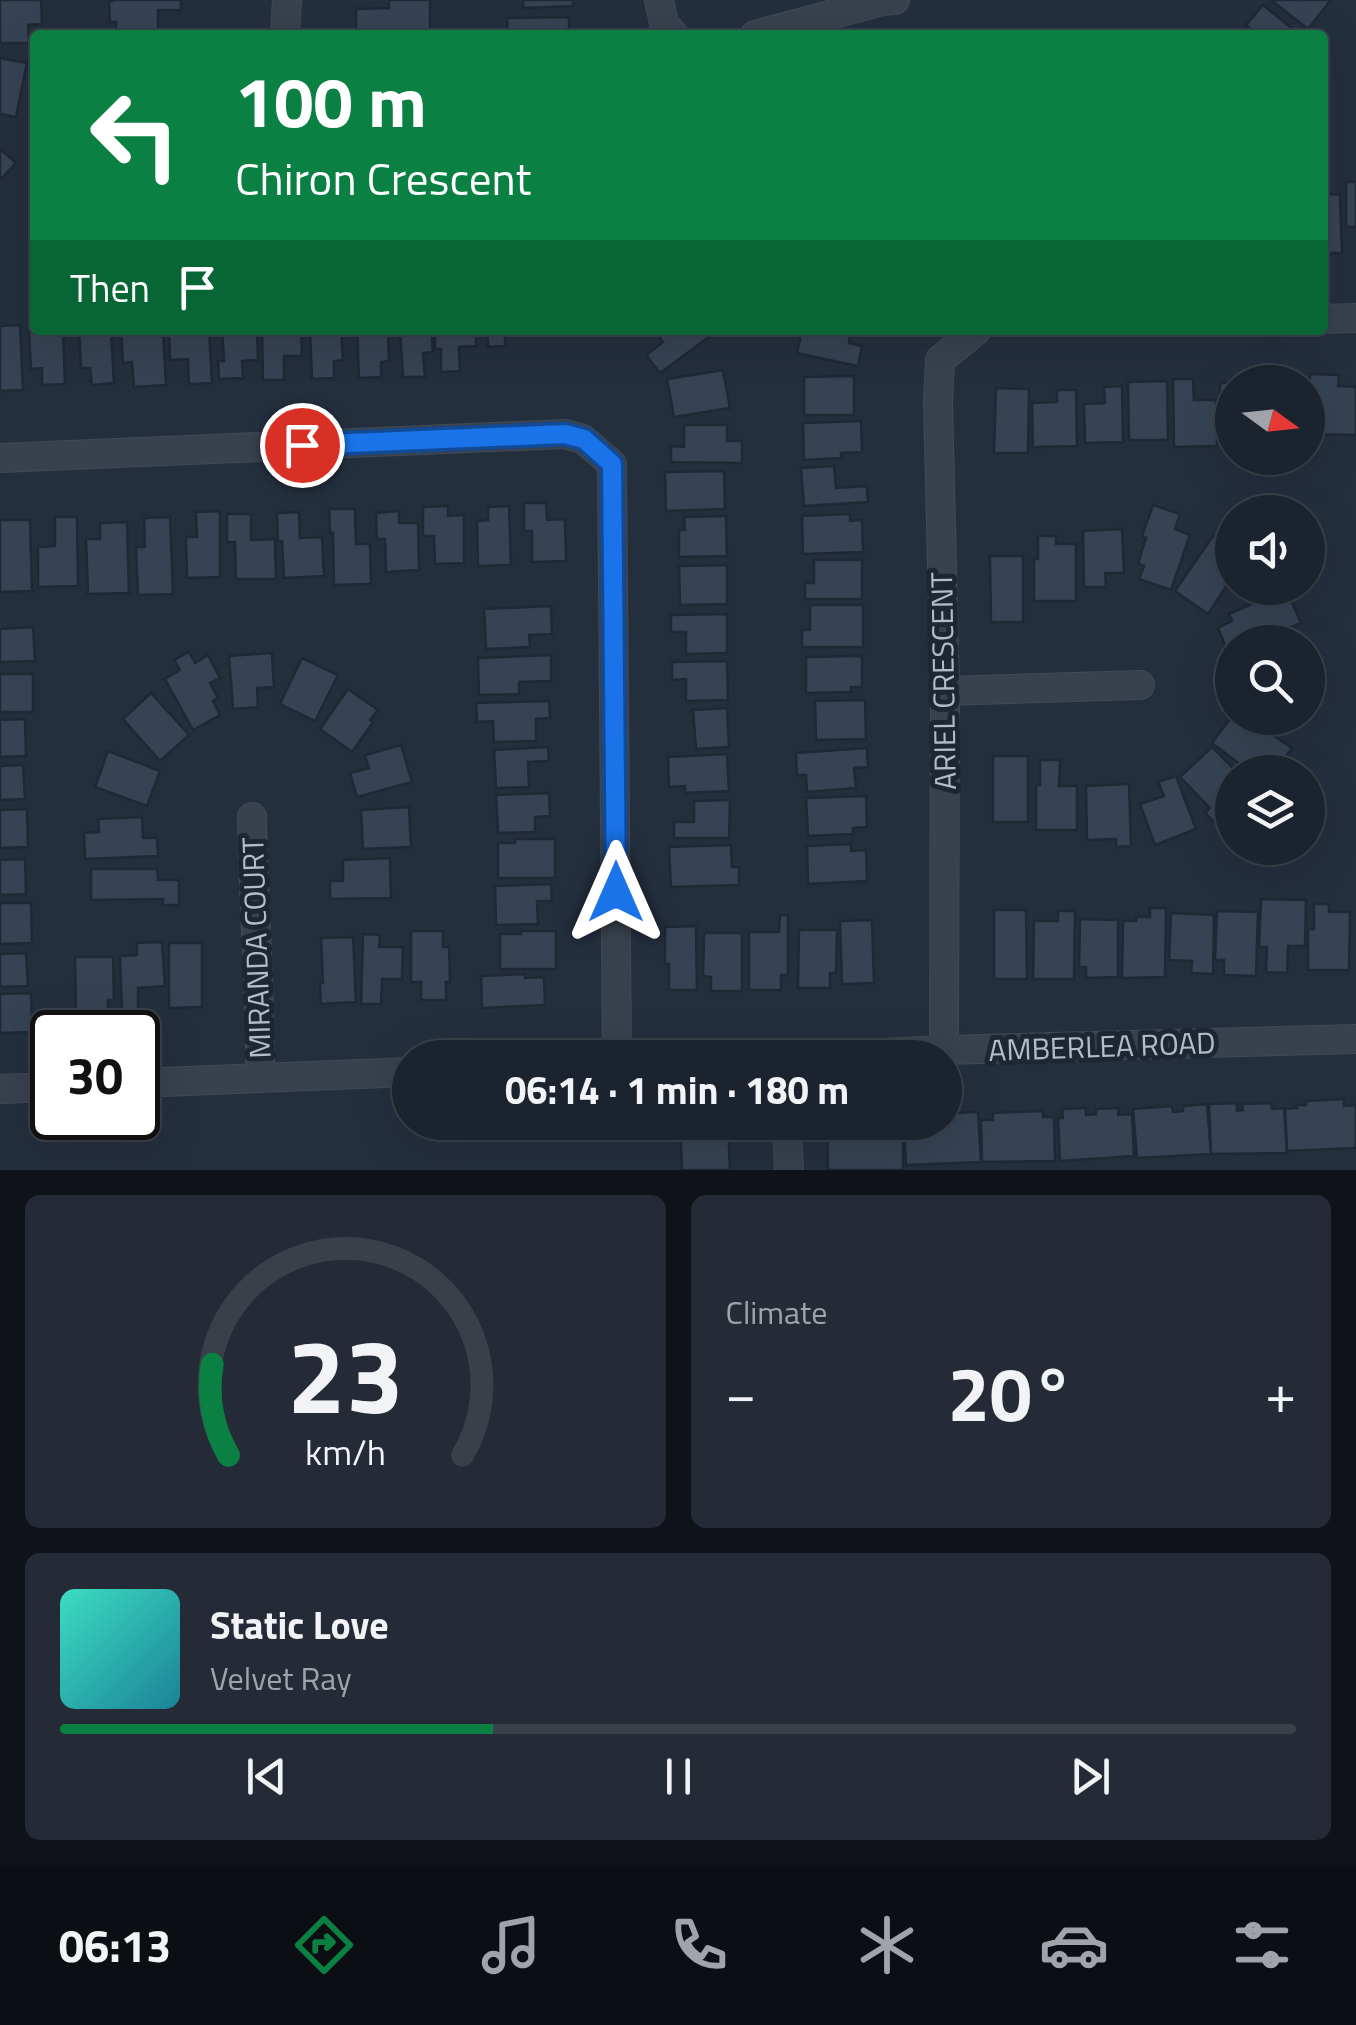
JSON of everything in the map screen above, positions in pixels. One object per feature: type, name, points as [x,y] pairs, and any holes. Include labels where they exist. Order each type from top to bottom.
[{"type":"street","points":[[285,30],[287,0]]},
{"type":"street","points":[[659,0],[664,23],[670,30]]},
{"type":"street","points":[[773,30],[882,0],[895,0]]},
{"type":"street","points":[[1328,319],[1356,318]]},
{"type":"street","name":"ARIEL CRESCENT","points":[[944,1040],[945,691],[938,402],[940,360],[970,335]]},
{"type":"street","points":[[0,458],[565,434],[584,439],[612,464],[617,1040]]},
{"type":"street","points":[[945,691],[1140,685]]},
{"type":"street","name":"MIRANDA COURT","points":[[252,817],[260,1078]]},
{"type":"street","name":"AMBERLEA ROAD","points":[[962,1050],[1356,1039]]},
{"type":"street","points":[[160,1082],[392,1073]]},
{"type":"street","points":[[0,1089],[30,1088]]},
{"type":"street","points":[[788,1140],[789,1170]]},
{"type":"building","points":[[0,0],[41,0],[42,24],[28,25],[29,43],[0,43]]},
{"type":"building","points":[[181,0],[181,10],[158,10],[158,30],[116,30],[116,22],[110,22],[109,2]]},
{"type":"building","points":[[389,0],[430,0],[430,30],[356,30],[356,9],[389,8]]},
{"type":"building","points":[[523,0],[573,0],[573,6],[523,8]]},
{"type":"building","points":[[1271,0],[1331,0],[1308,29]]},
{"type":"building","points":[[1263,5],[1294,30],[1252,30],[1246,25]]},
{"type":"building","points":[[569,17],[569,30],[508,30],[507,18]]},
{"type":"building","points":[[0,58],[27,63],[16,117],[0,114]]},
{"type":"building","points":[[0,149],[16,163],[0,180]]},
{"type":"building","points":[[1346,182],[1356,182],[1356,227],[1346,227]]},
{"type":"building","points":[[1340,194],[1342,253],[1328,253],[1328,195]]},
{"type":"building","points":[[28,314],[30,335],[63,335],[65,384],[42,385],[42,368],[31,369]]},
{"type":"building","points":[[20,325],[23,390],[0,391],[0,326]]},
{"type":"building","points":[[79,335],[111,335],[114,383],[92,385],[90,368],[81,368]]},
{"type":"building","points":[[121,335],[163,335],[166,385],[134,387],[132,362],[123,363]]},
{"type":"building","points":[[169,335],[209,335],[212,383],[189,384],[188,359],[170,360]]},
{"type":"building","points":[[222,335],[257,335],[258,360],[242,361],[243,378],[219,379],[218,361],[224,361]]},
{"type":"building","points":[[262,335],[301,335],[302,356],[284,356],[284,380],[263,380]]},
{"type":"building","points":[[310,335],[341,335],[343,360],[334,361],[334,378],[312,379]]},
{"type":"building","points":[[357,335],[388,335],[389,361],[381,362],[381,377],[359,378]]},
{"type":"building","points":[[400,335],[431,335],[433,352],[423,353],[425,377],[403,377]]},
{"type":"building","points":[[435,335],[476,335],[476,346],[459,347],[460,371],[441,372],[441,349],[435,349]]},
{"type":"building","points":[[487,335],[505,335],[505,346],[488,347]]},
{"type":"building","points":[[658,335],[712,335],[660,373],[646,355],[663,342]]},
{"type":"building","points":[[801,335],[850,335],[849,343],[862,346],[858,366],[797,353]]},
{"type":"building","points":[[723,370],[730,408],[674,417],[667,379]]},
{"type":"building","points":[[1325,375],[1339,375],[1338,386],[1356,387],[1356,435],[1325,434]]},
{"type":"building","points":[[854,376],[854,415],[804,415],[804,377]]},
{"type":"building","points":[[1173,379],[1193,379],[1194,400],[1215,400],[1215,446],[1174,447]]},
{"type":"building","points":[[1167,381],[1168,440],[1129,440],[1128,382]]},
{"type":"building","points":[[1122,386],[1123,442],[1085,443],[1084,404],[1105,403],[1104,387]]},
{"type":"building","points":[[996,388],[1029,389],[1028,453],[994,453]]},
{"type":"building","points":[[1057,390],[1076,390],[1077,446],[1033,447],[1032,403],[1057,402]]},
{"type":"building","points":[[861,421],[862,452],[841,453],[841,458],[804,460],[803,423]]},
{"type":"building","points":[[684,425],[727,425],[727,441],[742,441],[742,463],[671,462],[671,446],[684,447]]},
{"type":"building","points":[[834,466],[836,488],[867,486],[868,502],[804,506],[801,468]]},
{"type":"building","points":[[724,471],[725,509],[666,511],[665,472]]},
{"type":"building","points":[[524,503],[546,503],[547,520],[565,519],[566,561],[532,562],[532,531],[524,531]]},
{"type":"building","points":[[1153,505],[1180,514],[1175,529],[1190,535],[1171,590],[1139,579],[1144,566],[1138,563],[1146,538],[1142,536]]},
{"type":"building","points":[[448,506],[448,516],[464,515],[464,563],[435,564],[434,536],[423,536],[423,507]]},
{"type":"building","points":[[509,506],[511,565],[478,566],[477,521],[488,520],[488,507]]},
{"type":"building","points":[[329,509],[355,509],[356,544],[370,544],[371,584],[334,585]]},
{"type":"building","points":[[220,511],[220,577],[187,578],[186,537],[197,537],[196,512]]},
{"type":"building","points":[[399,511],[399,523],[418,523],[419,570],[386,572],[385,539],[377,539],[376,513]]},
{"type":"building","points":[[299,512],[300,538],[322,537],[324,576],[284,578],[277,513]]},
{"type":"building","points":[[227,514],[251,514],[251,540],[275,539],[276,579],[236,579],[235,542],[227,542]]},
{"type":"building","points":[[850,514],[850,521],[862,520],[863,552],[803,554],[802,516]]},
{"type":"building","points":[[726,516],[727,556],[679,557],[679,530],[685,530],[684,517]]},
{"type":"building","points":[[55,517],[77,517],[78,586],[38,587],[38,547],[55,546]]},
{"type":"building","points":[[170,517],[173,594],[138,595],[136,547],[145,547],[144,518]]},
{"type":"building","points":[[0,520],[30,520],[32,591],[0,592]]},
{"type":"building","points":[[127,522],[129,593],[88,594],[86,539],[100,539],[100,523]]},
{"type":"building","points":[[1122,529],[1124,573],[1105,573],[1106,587],[1084,587],[1083,531]]},
{"type":"building","points":[[1038,536],[1056,536],[1056,544],[1076,544],[1076,601],[1034,601]]},
{"type":"building","points":[[1215,537],[1215,603],[1208,614],[1175,591]]},
{"type":"building","points":[[990,556],[1023,556],[1023,622],[991,622]]},
{"type":"building","points":[[814,560],[862,560],[862,599],[805,599],[805,583],[814,583]]},
{"type":"building","points":[[727,565],[727,604],[680,605],[679,566]]},
{"type":"building","points":[[810,605],[863,605],[863,647],[802,647],[802,630],[810,630]]},
{"type":"building","points":[[1250,605],[1293,605],[1301,623],[1224,625],[1232,621],[1229,614]]},
{"type":"building","points":[[551,606],[552,634],[529,635],[530,647],[486,649],[484,609]]},
{"type":"building","points":[[727,614],[727,653],[686,654],[686,632],[671,632],[671,615]]},
{"type":"building","points":[[33,627],[35,661],[0,662],[0,629]]},
{"type":"building","points":[[189,652],[195,663],[208,655],[220,678],[210,683],[218,698],[213,701],[220,715],[193,730],[165,679],[180,670],[174,660]]},
{"type":"building","points":[[272,653],[274,687],[257,688],[258,707],[233,709],[229,656]]},
{"type":"building","points":[[551,655],[551,681],[519,682],[519,694],[479,695],[478,658]]},
{"type":"building","points":[[862,656],[862,687],[851,687],[851,692],[806,693],[806,657]]},
{"type":"building","points":[[302,658],[338,675],[315,721],[280,704]]},
{"type":"building","points":[[727,661],[728,700],[686,701],[686,679],[672,680],[672,662]]},
{"type":"building","points":[[0,674],[33,674],[33,712],[0,712]]},
{"type":"building","points":[[348,689],[378,710],[352,752],[320,729]]},
{"type":"building","points":[[151,693],[189,735],[160,761],[123,719]]},
{"type":"building","points":[[865,700],[866,739],[816,740],[815,701]]},
{"type":"building","points":[[549,701],[550,718],[536,719],[536,741],[494,742],[493,721],[477,722],[476,703]]},
{"type":"building","points":[[727,708],[729,747],[696,749],[693,710]]},
{"type":"building","points":[[25,719],[26,756],[0,757],[0,720]]},
{"type":"building","points":[[1218,735],[1272,735],[1292,748],[1286,755],[1228,755],[1212,743]]},
{"type":"building","points":[[401,745],[412,782],[357,797],[350,773],[369,768],[365,755]]},
{"type":"building","points":[[548,747],[549,761],[528,762],[529,787],[496,788],[494,750]]},
{"type":"building","points":[[1212,747],[1220,755],[1215,755],[1214,822],[1205,813],[1210,808],[1180,777]]},
{"type":"building","points":[[867,748],[868,767],[854,768],[856,788],[807,792],[806,775],[797,775],[796,753]]},
{"type":"building","points":[[108,751],[160,771],[147,806],[95,787]]},
{"type":"building","points":[[727,754],[729,791],[685,793],[685,786],[669,787],[668,757]]},
{"type":"building","points":[[993,756],[1028,756],[1028,822],[993,822]]},
{"type":"building","points":[[1040,760],[1060,760],[1059,786],[1077,786],[1077,830],[1036,830]]},
{"type":"building","points":[[23,765],[25,799],[0,800],[0,766]]},
{"type":"building","points":[[1176,776],[1196,829],[1155,845],[1140,804],[1164,796],[1158,782]]},
{"type":"building","points":[[1129,784],[1131,846],[1116,847],[1116,839],[1087,840],[1086,786]]},
{"type":"building","points":[[549,793],[550,816],[535,817],[535,832],[498,833],[496,795]]},
{"type":"building","points":[[866,796],[867,827],[853,828],[853,834],[808,836],[806,798]]},
{"type":"building","points":[[730,800],[729,838],[674,838],[674,822],[694,822],[694,801]]},
{"type":"building","points":[[409,807],[411,847],[363,849],[361,810]]},
{"type":"building","points":[[27,809],[28,847],[0,848],[0,810]]},
{"type":"building","points":[[142,817],[143,838],[157,838],[158,856],[85,859],[84,833],[99,832],[98,819]]},
{"type":"building","points":[[515,839],[555,839],[555,878],[498,878],[498,843],[515,843]]},
{"type":"building","points":[[851,844],[851,851],[866,850],[867,881],[808,884],[807,846]]},
{"type":"building","points":[[731,845],[732,867],[739,867],[739,885],[671,887],[669,847]]},
{"type":"building","points":[[390,858],[391,898],[330,899],[330,881],[343,881],[343,860]]},
{"type":"building","points":[[25,859],[26,894],[0,895],[0,860]]},
{"type":"building","points":[[91,869],[157,869],[158,880],[179,880],[179,905],[163,905],[163,899],[91,900]]},
{"type":"building","points":[[551,884],[552,901],[537,901],[538,924],[496,925],[495,886]]},
{"type":"building","points":[[1261,899],[1306,900],[1305,946],[1288,946],[1287,973],[1266,972],[1267,947],[1259,947]]},
{"type":"building","points":[[0,903],[31,903],[32,943],[0,944]]},
{"type":"building","points":[[1314,904],[1329,904],[1329,912],[1350,912],[1349,970],[1308,970],[1308,929],[1314,929]]},
{"type":"building","points":[[1150,908],[1166,908],[1165,977],[1122,978],[1123,921],[1150,917]]},
{"type":"building","points":[[994,910],[1026,910],[1027,979],[994,979]]},
{"type":"building","points":[[1058,911],[1075,911],[1074,979],[1033,979],[1034,921],[1058,921]]},
{"type":"building","points":[[1217,911],[1258,912],[1256,976],[1224,975],[1224,960],[1215,960]]},
{"type":"building","points":[[1171,913],[1214,915],[1213,974],[1191,973],[1192,961],[1169,960]]},
{"type":"building","points":[[780,915],[788,915],[788,975],[781,975],[781,990],[749,990],[749,932],[779,932]]},
{"type":"building","points":[[1080,919],[1118,920],[1118,977],[1086,978],[1086,967],[1079,967]]},
{"type":"building","points":[[872,920],[874,983],[842,984],[840,921]]},
{"type":"building","points":[[696,926],[697,990],[669,990],[665,927]]},
{"type":"building","points":[[799,930],[837,930],[836,973],[830,973],[830,988],[798,988]]},
{"type":"building","points":[[411,931],[443,931],[443,947],[449,947],[446,1000],[421,1000],[421,982],[411,982]]},
{"type":"building","points":[[556,931],[556,969],[500,969],[500,934]]},
{"type":"building","points":[[704,933],[742,933],[742,991],[711,991],[711,977],[703,976]]},
{"type":"building","points":[[363,934],[380,935],[379,947],[403,947],[402,979],[382,979],[381,1004],[361,1004]]},
{"type":"building","points":[[353,937],[356,1002],[321,1004],[321,938]]},
{"type":"building","points":[[162,942],[165,986],[138,988],[138,1010],[122,1010],[120,956],[137,955],[137,943]]},
{"type":"building","points":[[169,943],[202,943],[202,1007],[169,1008]]},
{"type":"building","points":[[26,953],[28,986],[0,987],[0,954]]},
{"type":"building","points":[[75,957],[113,957],[114,1000],[108,1000],[108,1010],[76,1010]]},
{"type":"building","points":[[525,974],[525,978],[544,977],[545,1005],[482,1008],[481,976]]},
{"type":"building","points":[[31,993],[30,1032],[0,1033],[0,994]]},
{"type":"building","points":[[1344,1099],[1344,1106],[1356,1105],[1356,1148],[1287,1151],[1285,1109],[1306,1105],[1306,1101]]},
{"type":"building","points":[[1237,1103],[1237,1111],[1243,1110],[1242,1104],[1271,1103],[1272,1109],[1284,1108],[1287,1153],[1211,1154],[1209,1104]]},
{"type":"building","points":[[1207,1104],[1211,1154],[1137,1158],[1133,1109],[1172,1106],[1173,1112],[1183,1111],[1183,1106]]},
{"type":"building","points":[[1086,1108],[1086,1115],[1096,1114],[1096,1109],[1119,1108],[1118,1115],[1132,1114],[1134,1156],[1060,1161],[1058,1118],[1063,1118],[1062,1109]]},
{"type":"building","points":[[1043,1111],[1043,1117],[1054,1117],[1055,1161],[982,1162],[981,1120],[993,1120],[993,1113]]},
{"type":"building","points":[[978,1112],[981,1162],[906,1165],[905,1140],[962,1140],[962,1113]]},
{"type":"building","points":[[681,1140],[729,1140],[730,1170],[682,1170]]},
{"type":"building","points":[[827,1140],[903,1140],[903,1170],[828,1170]]},
{"type":"route","points":[[302,445],[565,434],[584,439],[612,464],[616,892]]}]
